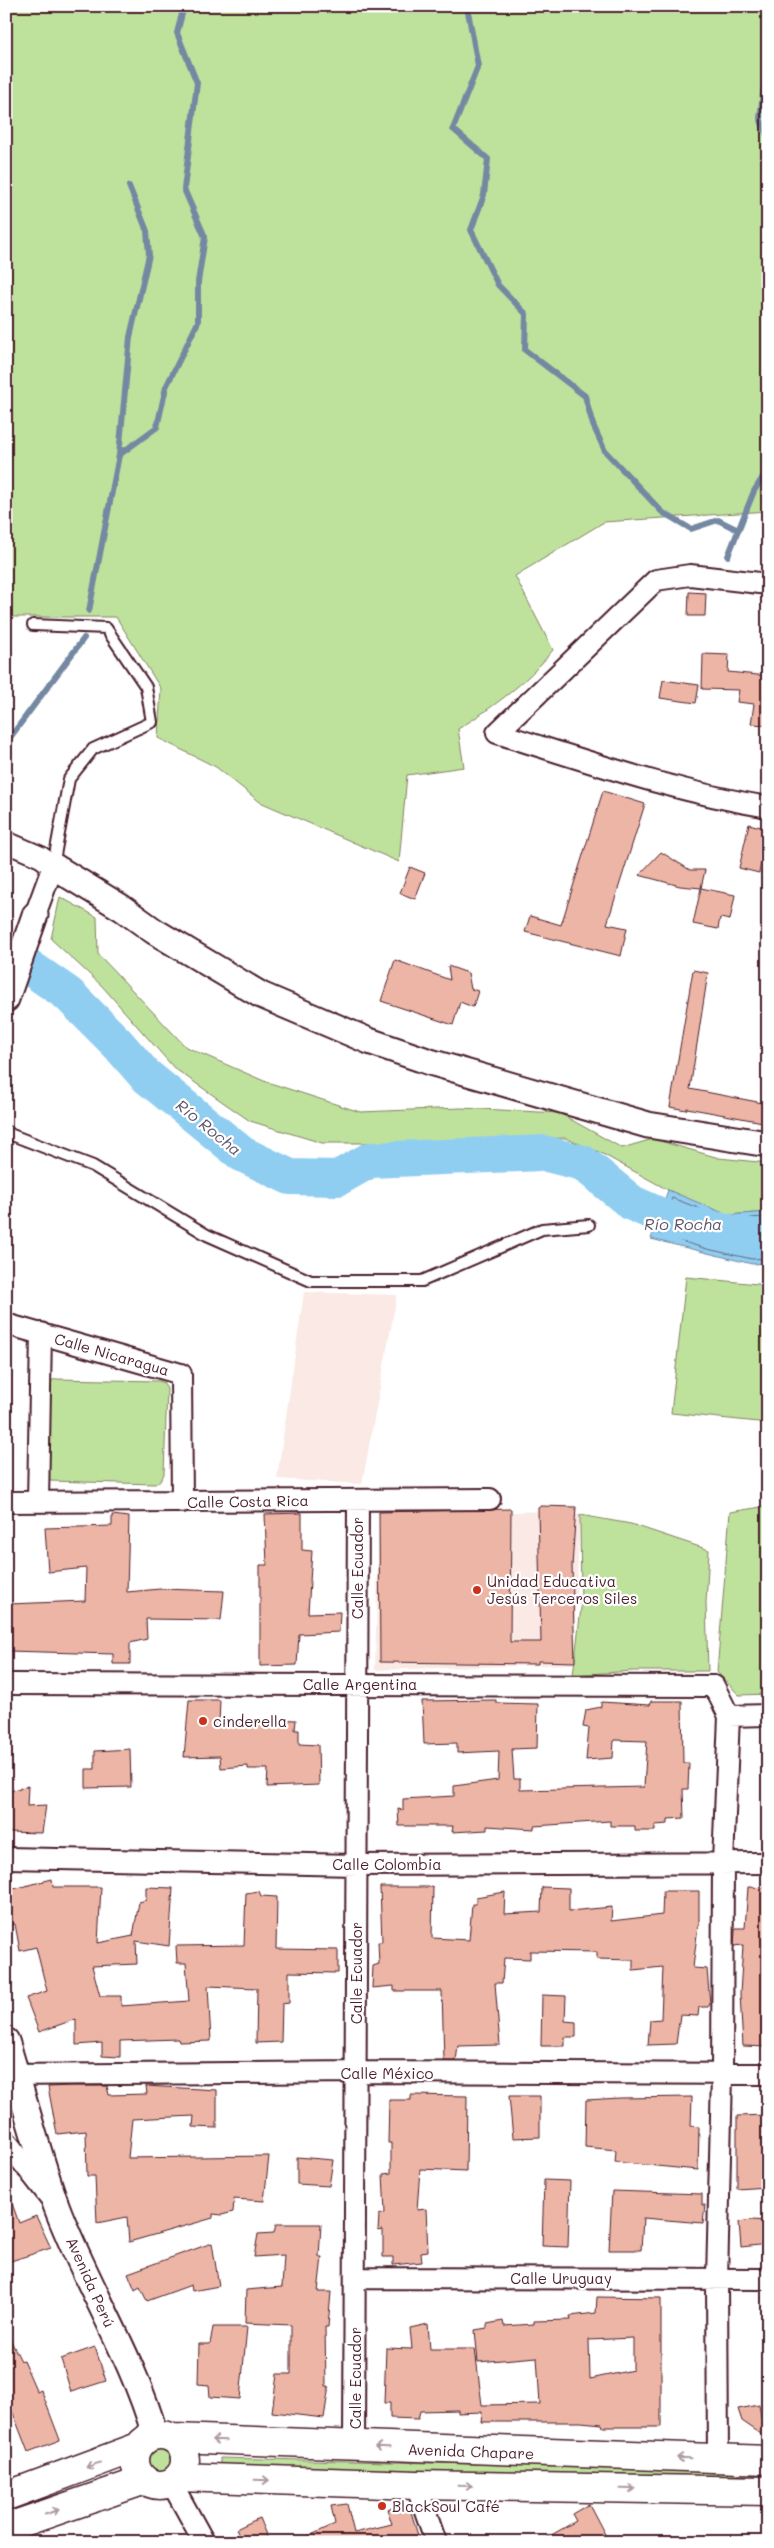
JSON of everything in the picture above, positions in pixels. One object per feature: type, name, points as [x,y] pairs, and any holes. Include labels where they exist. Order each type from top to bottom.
[{"type":"main road","name":"Avenida Chapare","points":[[6,2496],[156,2440],[718,2460],[768,2460]]},
{"type":"main road","points":[[6,2528],[165,2480],[184,2468],[185,2458],[182,2448],[156,2440],[135,2465],[165,2480],[768,2491]]},
{"type":"street","points":[[768,584],[690,575],[656,580],[497,733],[717,799],[768,807]]},
{"type":"street","points":[[6,842],[41,857],[154,930],[261,995],[369,1041],[430,1062],[648,1125],[768,1144]]},
{"type":"street","points":[[6,999],[53,866]]},
{"type":"street","name":"Calle Nicaragua","points":[[6,1324],[181,1374],[182,1502]]},
{"type":"street","points":[[38,1502],[41,1333]]},
{"type":"street","name":"Calle Costa Rica","points":[[6,1502],[490,1499]]},
{"type":"street","name":"Calle Ecuador","points":[[354,2446],[358,1500]]},
{"type":"street","name":"Calle Argentina","points":[[6,1684],[714,1686],[729,1716]]},
{"type":"street","points":[[718,2460],[717,2279],[722,2075],[723,1863],[729,1716],[768,1714]]},
{"type":"street","name":"Calle Colombia","points":[[6,1858],[356,1865],[768,1863]]},
{"type":"street","points":[[6,2041],[12,2075],[56,2205]]},
{"type":"street","name":"Calle México","points":[[12,2075],[356,2072],[768,2074]]},
{"type":"street","name":"Avenida Perú","points":[[6,2141],[56,2205],[129,2364],[147,2408],[156,2440]]},
{"type":"street","name":"Calle Uruguay","points":[[355,2278],[768,2279]]},
{"type":"street","points":[[165,2480],[204,2542]]},
{"type":"street","points":[[416,2485],[436,2542]]},
{"type":"lane","points":[[33,625],[106,628],[146,687],[152,722],[93,749],[69,779],[53,866]]},
{"type":"lane","points":[[6,1131],[93,1166],[206,1235],[311,1281],[422,1281],[542,1229],[589,1225]]},
{"type":"shaded area","points":[[304,1292],[397,1295],[362,1484],[277,1479]]},
{"type":"shaded area","name":"Unidad Educativa Jesús Terceros Siles","points":[[566,1511],[580,1515],[573,1664],[375,1670],[379,1515]]},
{"type":"green space","points":[[6,6],[768,6],[768,511],[604,522],[515,576],[553,650],[509,694],[458,729],[464,767],[407,775],[399,862],[260,802],[216,767],[158,738],[161,689],[116,617],[6,617]]},
{"type":"green space","points":[[60,897],[97,917],[98,954],[186,1047],[264,1081],[360,1112],[461,1108],[559,1113],[622,1148],[653,1139],[719,1158],[768,1163],[768,1212],[728,1215],[668,1190],[599,1152],[565,1138],[430,1143],[322,1143],[250,1121],[174,1068],[102,986],[51,939]]},
{"type":"green space","points":[[686,1277],[768,1285],[768,1423],[671,1413]]},
{"type":"green space","points":[[56,1379],[159,1381],[164,1383],[167,1389],[164,1474],[161,1480],[155,1484],[50,1481],[48,1477],[49,1386],[51,1381]]},
{"type":"green space","points":[[768,1506],[768,1694],[739,1695],[717,1672],[730,1512]]},
{"type":"green space","points":[[580,1515],[631,1524],[709,1550],[706,1603],[708,1671],[633,1671],[573,1675],[581,1608]]},
{"type":"green space","points":[[160,2443],[172,2448],[177,2460],[172,2472],[160,2477],[148,2472],[143,2460],[148,2448]]},
{"type":"green space","points":[[220,2458],[768,2471],[768,2479],[220,2466]]},
{"type":"water","name":"Río Rocha","points":[[668,1190],[728,1215],[768,1212],[768,1263],[752,1264],[651,1239]]},
{"type":"building","points":[[689,592],[706,593],[705,616],[688,616]]},
{"type":"building","points":[[703,654],[729,655],[728,672],[768,676],[768,725],[751,724],[754,704],[737,702],[739,690],[702,689]]},
{"type":"building","points":[[663,680],[699,685],[696,703],[660,698]]},
{"type":"building","points":[[603,791],[645,804],[607,924],[627,928],[621,956],[525,932],[530,916],[561,925]]},
{"type":"building","points":[[749,824],[768,829],[759,873],[739,868]]},
{"type":"building","points":[[661,852],[690,870],[705,870],[701,888],[680,886],[639,875]]},
{"type":"building","points":[[410,867],[425,873],[415,899],[400,893]]},
{"type":"building","points":[[701,888],[735,895],[730,920],[720,918],[718,929],[693,924]]},
{"type":"building","points":[[395,960],[450,980],[448,966],[468,973],[471,989],[478,991],[473,1007],[460,1002],[453,1025],[381,1001]]},
{"type":"building","points":[[693,970],[708,973],[690,1089],[768,1104],[768,1123],[687,1108],[686,1110],[670,1107]]},
{"type":"building","name":"Unidad Educativa Jesús Terceros Siles","points":[[541,1506],[576,1507],[572,1566],[575,1662],[538,1661],[538,1664],[380,1662],[379,1512],[511,1509],[510,1642],[541,1642],[538,1508]]},
{"type":"building","points":[[302,1513],[302,1550],[312,1551],[308,1613],[340,1612],[339,1632],[299,1634],[297,1665],[260,1666],[260,1565],[267,1565],[265,1514]]},
{"type":"building","points":[[112,1515],[129,1517],[127,1592],[160,1589],[224,1591],[221,1620],[146,1619],[147,1639],[130,1643],[130,1664],[113,1664],[113,1654],[8,1651],[9,1604],[85,1601],[86,1568],[48,1572],[45,1528],[112,1526]]},
{"type":"building","points":[[189,1700],[220,1700],[219,1725],[272,1722],[273,1719],[296,1720],[295,1730],[299,1730],[299,1744],[318,1745],[319,1785],[267,1787],[268,1769],[248,1769],[248,1766],[221,1768],[220,1756],[184,1757]]},
{"type":"building","points":[[496,1700],[496,1703],[538,1704],[537,1748],[512,1749],[514,1779],[520,1779],[520,1790],[644,1787],[647,1741],[614,1740],[613,1758],[586,1760],[589,1728],[583,1727],[586,1710],[601,1707],[601,1702],[650,1705],[651,1701],[682,1701],[683,1763],[689,1763],[688,1789],[683,1789],[684,1818],[668,1819],[668,1824],[655,1825],[655,1831],[635,1831],[635,1826],[610,1826],[610,1821],[534,1826],[534,1829],[487,1826],[487,1830],[452,1832],[453,1826],[399,1826],[398,1809],[403,1810],[403,1799],[454,1796],[454,1786],[498,1780],[499,1751],[457,1753],[457,1743],[424,1744],[422,1701]]},
{"type":"building","points":[[130,1749],[131,1787],[86,1788],[86,1769],[95,1769],[95,1751]]},
{"type":"building","points":[[28,1786],[27,1806],[46,1805],[42,1833],[6,1832],[6,1792]]},
{"type":"building","points":[[52,1879],[53,1887],[101,1887],[98,1943],[133,1936],[139,1902],[146,1900],[146,1887],[173,1888],[169,1946],[136,1941],[137,1964],[92,1966],[100,1996],[121,1996],[121,2006],[189,2001],[186,1963],[177,1963],[176,1946],[244,1945],[246,1893],[259,1891],[261,1896],[277,1897],[276,1949],[338,1950],[338,1973],[289,1972],[289,2003],[282,2004],[281,2042],[256,2043],[257,1988],[208,1986],[211,2041],[179,2042],[178,2039],[120,2041],[120,2057],[102,2056],[102,2043],[76,2045],[76,2019],[39,2032],[26,1998],[47,1991],[36,1947],[20,1951],[15,1924],[6,1926],[6,1891]]},
{"type":"building","points":[[380,1887],[433,1887],[432,1938],[469,1940],[472,1904],[476,1904],[476,1897],[505,1892],[504,1914],[541,1912],[542,1887],[569,1888],[569,1911],[612,1907],[611,1921],[662,1915],[663,1891],[699,1891],[699,1926],[693,1968],[707,1969],[710,2004],[708,2007],[699,2007],[698,2016],[680,2015],[676,2044],[648,2045],[650,2020],[661,2019],[663,1967],[633,1970],[633,1960],[597,1959],[597,1952],[530,1951],[530,1959],[504,1958],[502,1983],[495,1983],[500,2045],[458,2046],[456,2061],[444,2061],[442,1991],[394,1991],[394,1986],[372,1988],[373,1966],[379,1964],[378,1942],[382,1942]]},
{"type":"building","points":[[748,1887],[768,1888],[768,2047],[743,2046],[740,1994],[743,1945],[734,1946],[735,1928],[745,1928]]},
{"type":"building","points":[[542,1995],[566,1996],[565,2021],[576,2022],[576,2037],[565,2037],[565,2046],[541,2046]]},
{"type":"building","points":[[107,2086],[109,2095],[147,2094],[146,2086],[217,2090],[217,2128],[193,2127],[194,2116],[132,2119],[128,2158],[269,2156],[264,2201],[234,2199],[233,2212],[222,2215],[213,2214],[213,2218],[129,2242],[127,2217],[97,2223],[95,2176],[87,2176],[86,2131],[57,2134],[48,2087]]},
{"type":"building","points":[[411,2095],[467,2096],[466,2171],[420,2169],[417,2210],[426,2209],[428,2251],[421,2252],[422,2262],[393,2265],[393,2257],[383,2257],[383,2230],[378,2231],[379,2215],[385,2213],[383,2174],[391,2173],[391,2143],[388,2143],[389,2100],[411,2100]]},
{"type":"building","points":[[509,2096],[540,2096],[540,2137],[513,2138]]},
{"type":"building","points":[[692,2097],[691,2126],[699,2127],[698,2170],[615,2162],[616,2150],[585,2147],[586,2100]]},
{"type":"building","points":[[768,2115],[768,2187],[737,2189],[737,2116]]},
{"type":"building","points":[[297,2157],[333,2160],[329,2186],[297,2184]]},
{"type":"building","points":[[544,2180],[570,2181],[568,2247],[542,2246]]},
{"type":"building","points":[[612,2191],[702,2194],[702,2205],[705,2205],[703,2223],[643,2218],[641,2250],[609,2250]]},
{"type":"building","points":[[6,2195],[9,2195],[19,2223],[36,2216],[51,2248],[11,2261],[6,2246]]},
{"type":"building","points":[[752,2220],[768,2221],[768,2244],[741,2247],[739,2222]]},
{"type":"building","points":[[276,2224],[321,2224],[319,2257],[322,2257],[318,2292],[331,2292],[328,2327],[325,2327],[326,2386],[329,2386],[324,2418],[272,2412],[277,2374],[291,2374],[291,2325],[245,2323],[246,2290],[282,2287],[284,2255],[254,2257],[258,2234],[274,2233]]},
{"type":"building","points":[[212,2243],[219,2286],[192,2291],[191,2285],[147,2301],[140,2287],[135,2290],[128,2273]]},
{"type":"building","points":[[597,2297],[661,2298],[661,2427],[603,2427],[602,2424],[581,2422],[481,2422],[482,2412],[458,2413],[458,2410],[420,2411],[418,2419],[390,2418],[390,2403],[384,2403],[386,2348],[412,2349],[410,2328],[428,2324],[430,2349],[475,2349],[482,2405],[540,2404],[537,2357],[478,2362],[475,2330],[487,2328],[487,2324],[503,2321],[504,2326],[534,2324],[534,2321],[571,2320],[570,2316],[596,2313]],"holes":[[[633,2338],[633,2370],[590,2379],[589,2340]]]},
{"type":"building","points":[[213,2327],[247,2327],[240,2399],[210,2397],[209,2385],[198,2384],[199,2344],[210,2344]]},
{"type":"building","points":[[6,2331],[21,2361],[23,2360],[37,2392],[41,2390],[60,2440],[28,2452],[6,2395]]},
{"type":"building","points":[[95,2347],[106,2381],[71,2392],[61,2359]]},
{"type":"building","points":[[759,2405],[764,2436],[742,2421],[738,2409]]},
{"type":"building","points":[[347,2504],[354,2533],[392,2524],[387,2509],[409,2505],[420,2542],[296,2542],[335,2524],[331,2506]]},
{"type":"building","points":[[589,2504],[609,2542],[539,2542],[576,2521],[572,2514]]},
{"type":"building","points":[[259,2518],[269,2542],[242,2542],[236,2529]]},
{"type":"waterway","points":[[89,611],[119,455],[157,427],[166,387],[198,322],[198,282],[205,237],[184,189],[197,83],[177,33],[184,6]]},
{"type":"waterway","points":[[467,6],[478,66],[453,129],[488,159],[484,195],[471,230],[498,285],[526,314],[525,350],[585,396],[593,425],[605,451],[662,512],[691,529],[718,520],[738,530]]},
{"type":"waterway","points":[[768,71],[765,78],[760,118],[768,138]]},
{"type":"waterway","points":[[119,455],[130,337],[149,255],[147,231],[129,186]]},
{"type":"waterway","points":[[728,556],[754,491],[768,469]]},
{"type":"waterway","points":[[6,743],[84,638]]},
{"type":"waterway","name":"Río Rocha","points":[[6,951],[68,994],[117,1043],[145,1075],[242,1154],[290,1177],[338,1178],[370,1160],[543,1153],[583,1163],[632,1203],[675,1222],[757,1237],[768,1234]]},
{"type":"place","name":"Unidad Educativa Jesús Terceros Siles","points":[[477,1590]]},
{"type":"place","name":"cinderella","points":[[203,1721]]},
{"type":"place","name":"BlackSoul Café","points":[[382,2506]]}]
